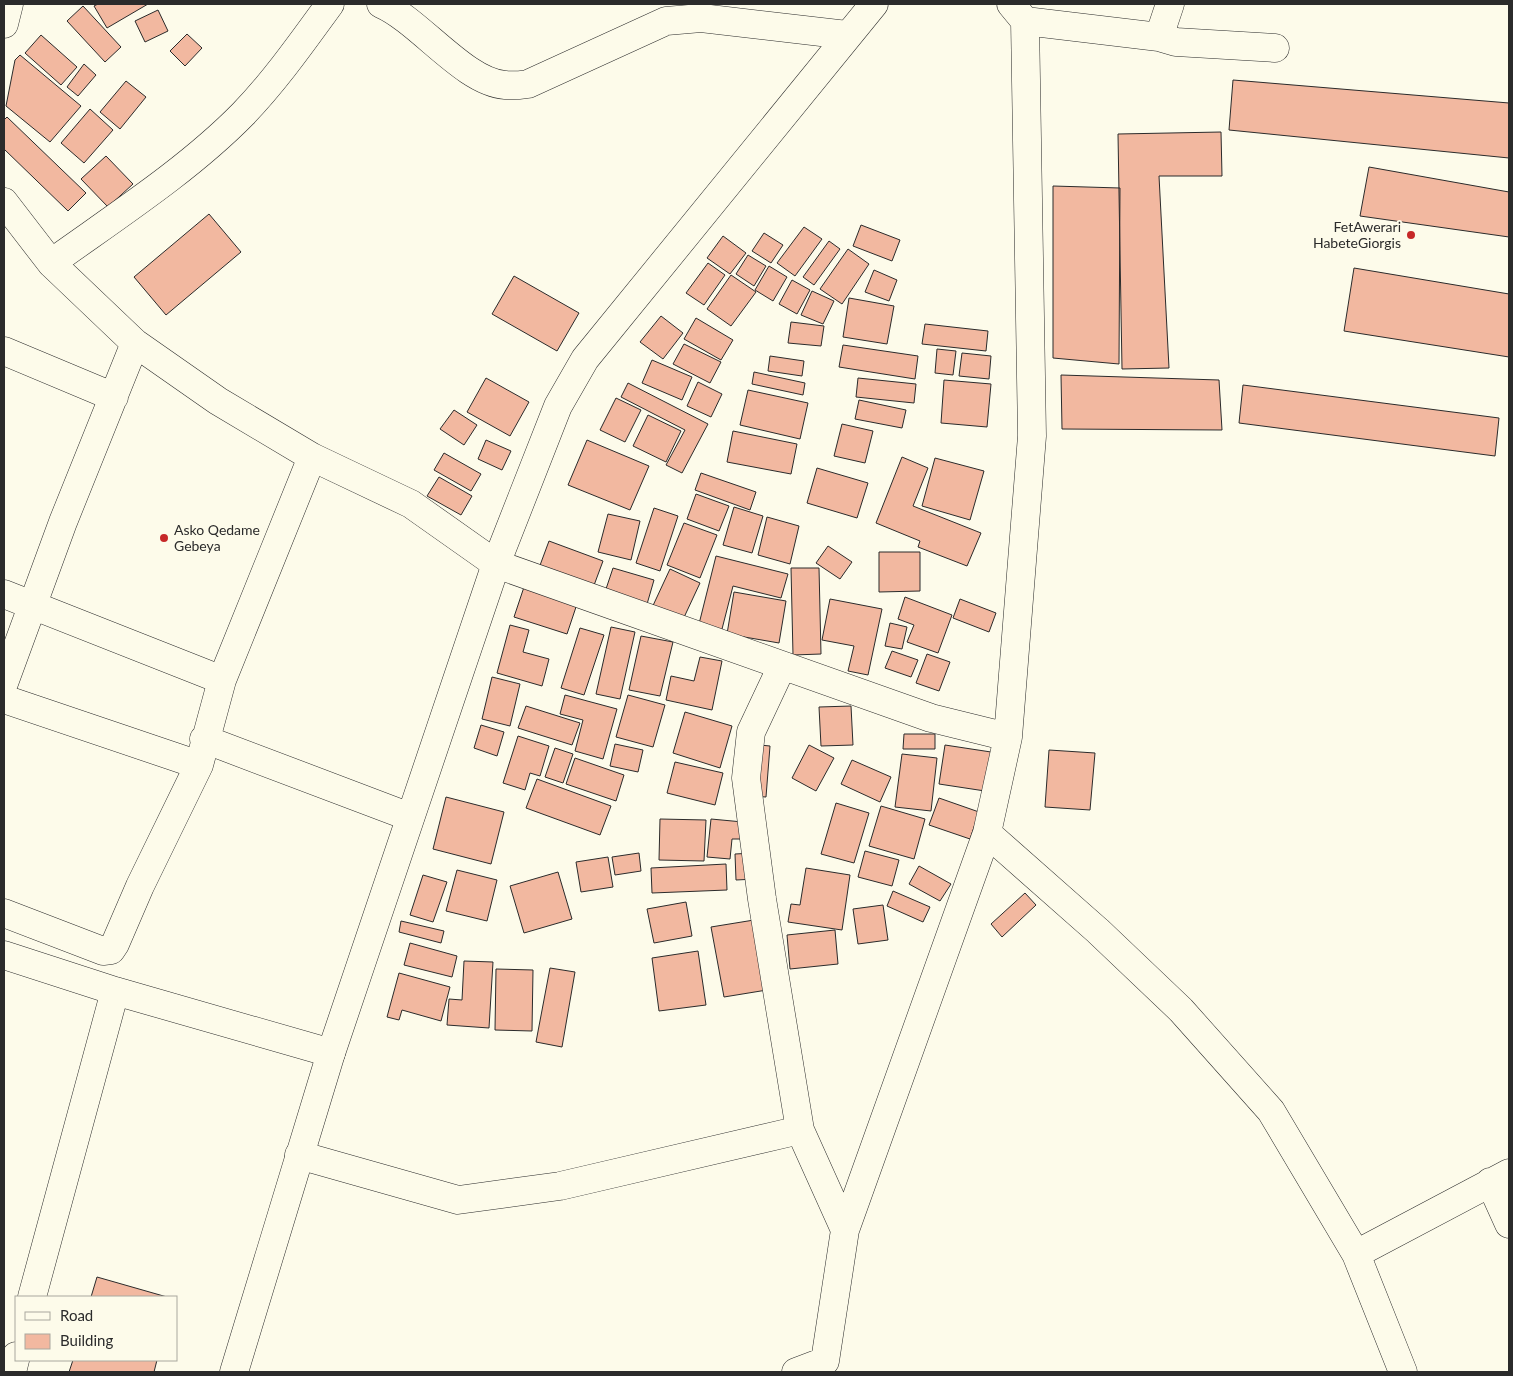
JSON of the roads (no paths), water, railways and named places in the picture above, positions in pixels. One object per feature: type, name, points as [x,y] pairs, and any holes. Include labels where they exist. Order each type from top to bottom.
[{"type":"street","points":[[4,24],[9,4]]},
{"type":"street","points":[[51,263],[166,181],[243,114],[291,57],[330,4]]},
{"type":"street","points":[[381,4],[404,18],[472,73],[503,86],[528,84],[666,21],[701,18],[847,34]]},
{"type":"street","points":[[234,1372],[331,1053],[410,817],[496,564],[558,406],[586,359],[847,34],[874,4]]},
{"type":"street","points":[[1159,37],[1170,4]]},
{"type":"street","points":[[796,1372],[824,1367],[845,1230],[987,833],[1008,737],[1032,436],[1018,12],[1159,37],[1176,42],[1275,48]]},
{"type":"street","points":[[7,213],[51,263],[135,343],[218,401],[312,457],[411,504],[496,564],[932,718],[1008,737]]},
{"type":"street","points":[[4,682],[32,605],[135,343]]},
{"type":"street","points":[[4,351],[114,397]]},
{"type":"street","points":[[4,913],[103,951],[111,950],[202,752],[222,680],[312,457]]},
{"type":"street","points":[[4,594],[222,680]]},
{"type":"street","points":[[782,666],[752,732],[746,778],[762,899],[800,1130],[845,1230]]},
{"type":"street","points":[[4,699],[202,752],[410,817]]},
{"type":"street","points":[[987,833],[1098,931],[1181,1010],[1271,1110],[1356,1254],[1403,1372]]},
{"type":"street","points":[[4,955],[115,990],[331,1053]]},
{"type":"street","points":[[32,1296],[115,990]]},
{"type":"street","points":[[299,1156],[458,1200],[560,1186],[800,1130]]},
{"type":"street","points":[[1356,1254],[1499,1178],[1509,1224]]},
{"type":"place","name":"FetAwerari HabeteGiorgis","points":[[1411,235]]},
{"type":"place","name":"Asko Qedame Gebeya","points":[[164,538]]}]
